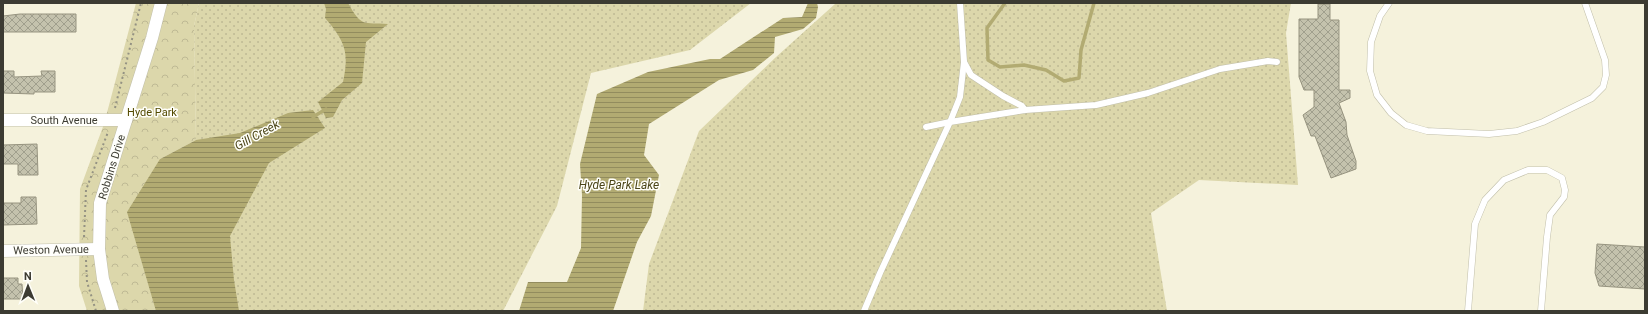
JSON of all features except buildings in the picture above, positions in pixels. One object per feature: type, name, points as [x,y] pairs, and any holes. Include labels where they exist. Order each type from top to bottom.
[{"type":"street","name":"Robbins Drive","points":[[113,311],[103,280],[99,249],[100,203],[152,38],[161,3]]},
{"type":"street","name":"South Avenue","points":[[3,120],[126,120]]},
{"type":"street","name":"Weston Avenue","points":[[3,250],[99,249]]},
{"type":"lane","points":[[864,311],[960,97],[964,62],[960,3]]},
{"type":"lane","points":[[1389,3],[1380,16],[1371,42],[1370,71],[1377,95],[1391,113],[1406,125],[1427,131],[1482,134],[1517,131],[1543,122],[1592,98],[1603,87],[1606,75],[1605,60],[1585,3]]},
{"type":"lane","points":[[926,127],[1025,110],[1096,105],[1148,93],[1220,69],[1268,61],[1277,62]]},
{"type":"lane","points":[[964,62],[971,75],[1003,96],[1022,106],[1025,110]]},
{"type":"lane","points":[[1468,311],[1475,224],[1485,200],[1504,180],[1528,170],[1547,170],[1562,178],[1565,190],[1564,197],[1550,215],[1541,311]]},
{"type":"path","points":[[96,311],[87,282],[85,250],[86,190],[112,120],[141,3]]},
{"type":"green space","name":"Hyde Park","points":[[136,3],[199,3],[194,26],[196,140],[160,159],[157,311],[87,311],[79,286],[80,189],[104,124]]},
{"type":"green space","points":[[199,3],[751,3],[690,50],[591,73],[557,206],[503,311],[228,311],[206,155],[196,140],[194,26]]},
{"type":"green space","points":[[834,3],[1291,3],[1286,33],[1298,185],[1199,180],[1151,213],[1167,311],[643,311],[649,264],[699,131],[776,57],[835,4]]},
{"type":"water","points":[[324,3],[348,3],[360,20],[368,23],[388,24],[366,42],[362,83],[342,100],[333,117],[326,118],[318,102],[343,82],[346,62],[344,47],[341,40],[325,18],[326,9]]},
{"type":"water","name":"Hyde Park Lake","points":[[808,3],[817,3],[818,7],[816,18],[803,29],[775,37],[774,53],[753,70],[719,80],[649,124],[644,155],[659,175],[651,216],[637,242],[613,311],[519,311],[528,282],[567,282],[581,248],[582,195],[580,164],[597,94],[648,72],[710,59],[720,59],[783,18],[802,17]]},
{"type":"water","points":[[313,110],[325,128],[269,163],[230,236],[234,280],[239,311],[156,311],[127,212],[160,159],[196,140],[240,133],[288,113]]},
{"type":"waterway","points":[[1005,3],[987,28],[988,60],[1000,67],[1024,65],[1046,70],[1064,81],[1079,78],[1081,50],[1094,3]]},
{"type":"waterway","name":"Gill Creek","points":[[313,117],[326,109]]}]
